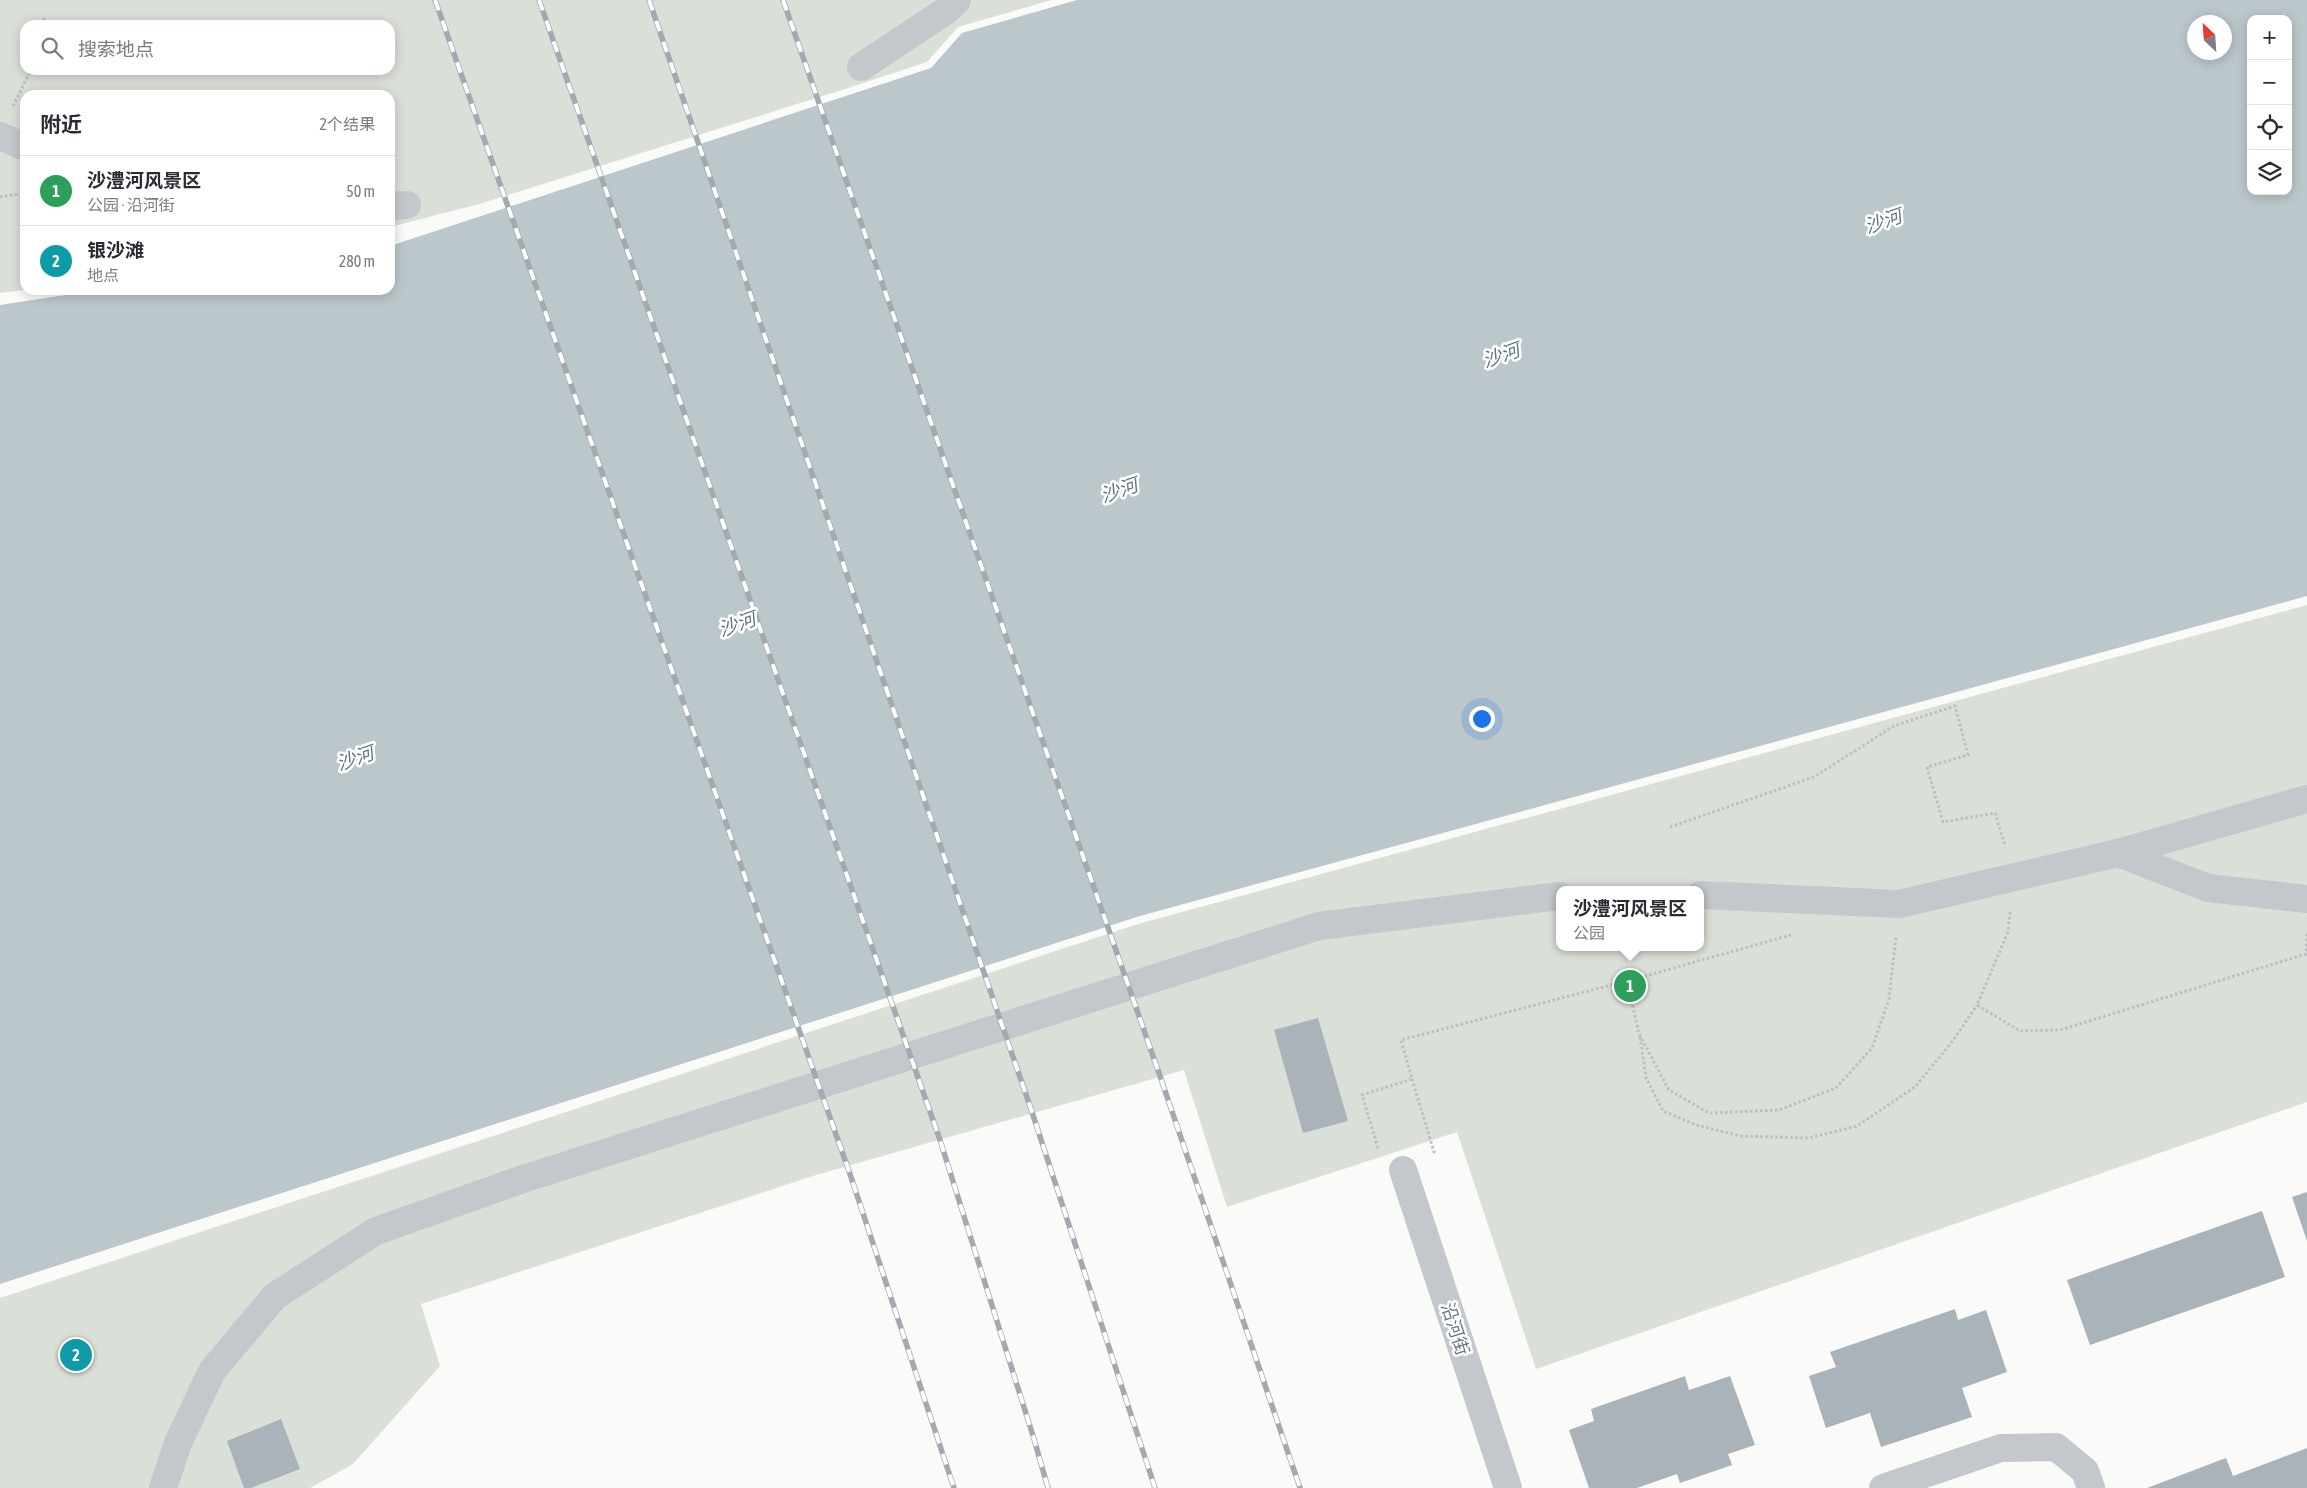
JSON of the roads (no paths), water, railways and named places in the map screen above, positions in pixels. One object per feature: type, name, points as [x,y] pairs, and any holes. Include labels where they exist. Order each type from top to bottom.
[{"type":"street","points":[[861,67],[947,10],[957,0]]},
{"type":"street","points":[[4,125],[20,142]]},
{"type":"street","points":[[1704,895],[1900,904],[2118,853],[2307,799]]},
{"type":"street","points":[[2118,853],[2208,888],[2307,899]]},
{"type":"street","points":[[163,1488],[178,1443],[212,1371],[275,1296],[376,1230],[522,1179],[1319,926],[1556,896]]},
{"type":"street","name":"沿河街","points":[[1403,1170],[1508,1488]]},
{"type":"street","points":[[1883,1488],[2001,1448],[2056,1446],[2086,1471],[2091,1488]]},
{"type":"water","name":"沙河","points":[[1077,0],[2307,0],[2307,596],[1140,916],[0,1284],[0,305],[65,295],[395,295],[395,244],[931,68],[962,33]]},
{"type":"railway","points":[[435,0],[850,1174],[954,1488]]},
{"type":"railway","points":[[539,0],[940,1140],[1048,1488]]},
{"type":"railway","points":[[649,0],[1032,1112],[1155,1488]]},
{"type":"railway","points":[[783,0],[1160,1076],[1300,1488]]},
{"type":"place","name":"沙澧河风景区","points":[[1630,986]]},
{"type":"place","name":"银沙滩","points":[[76,1355]]}]
